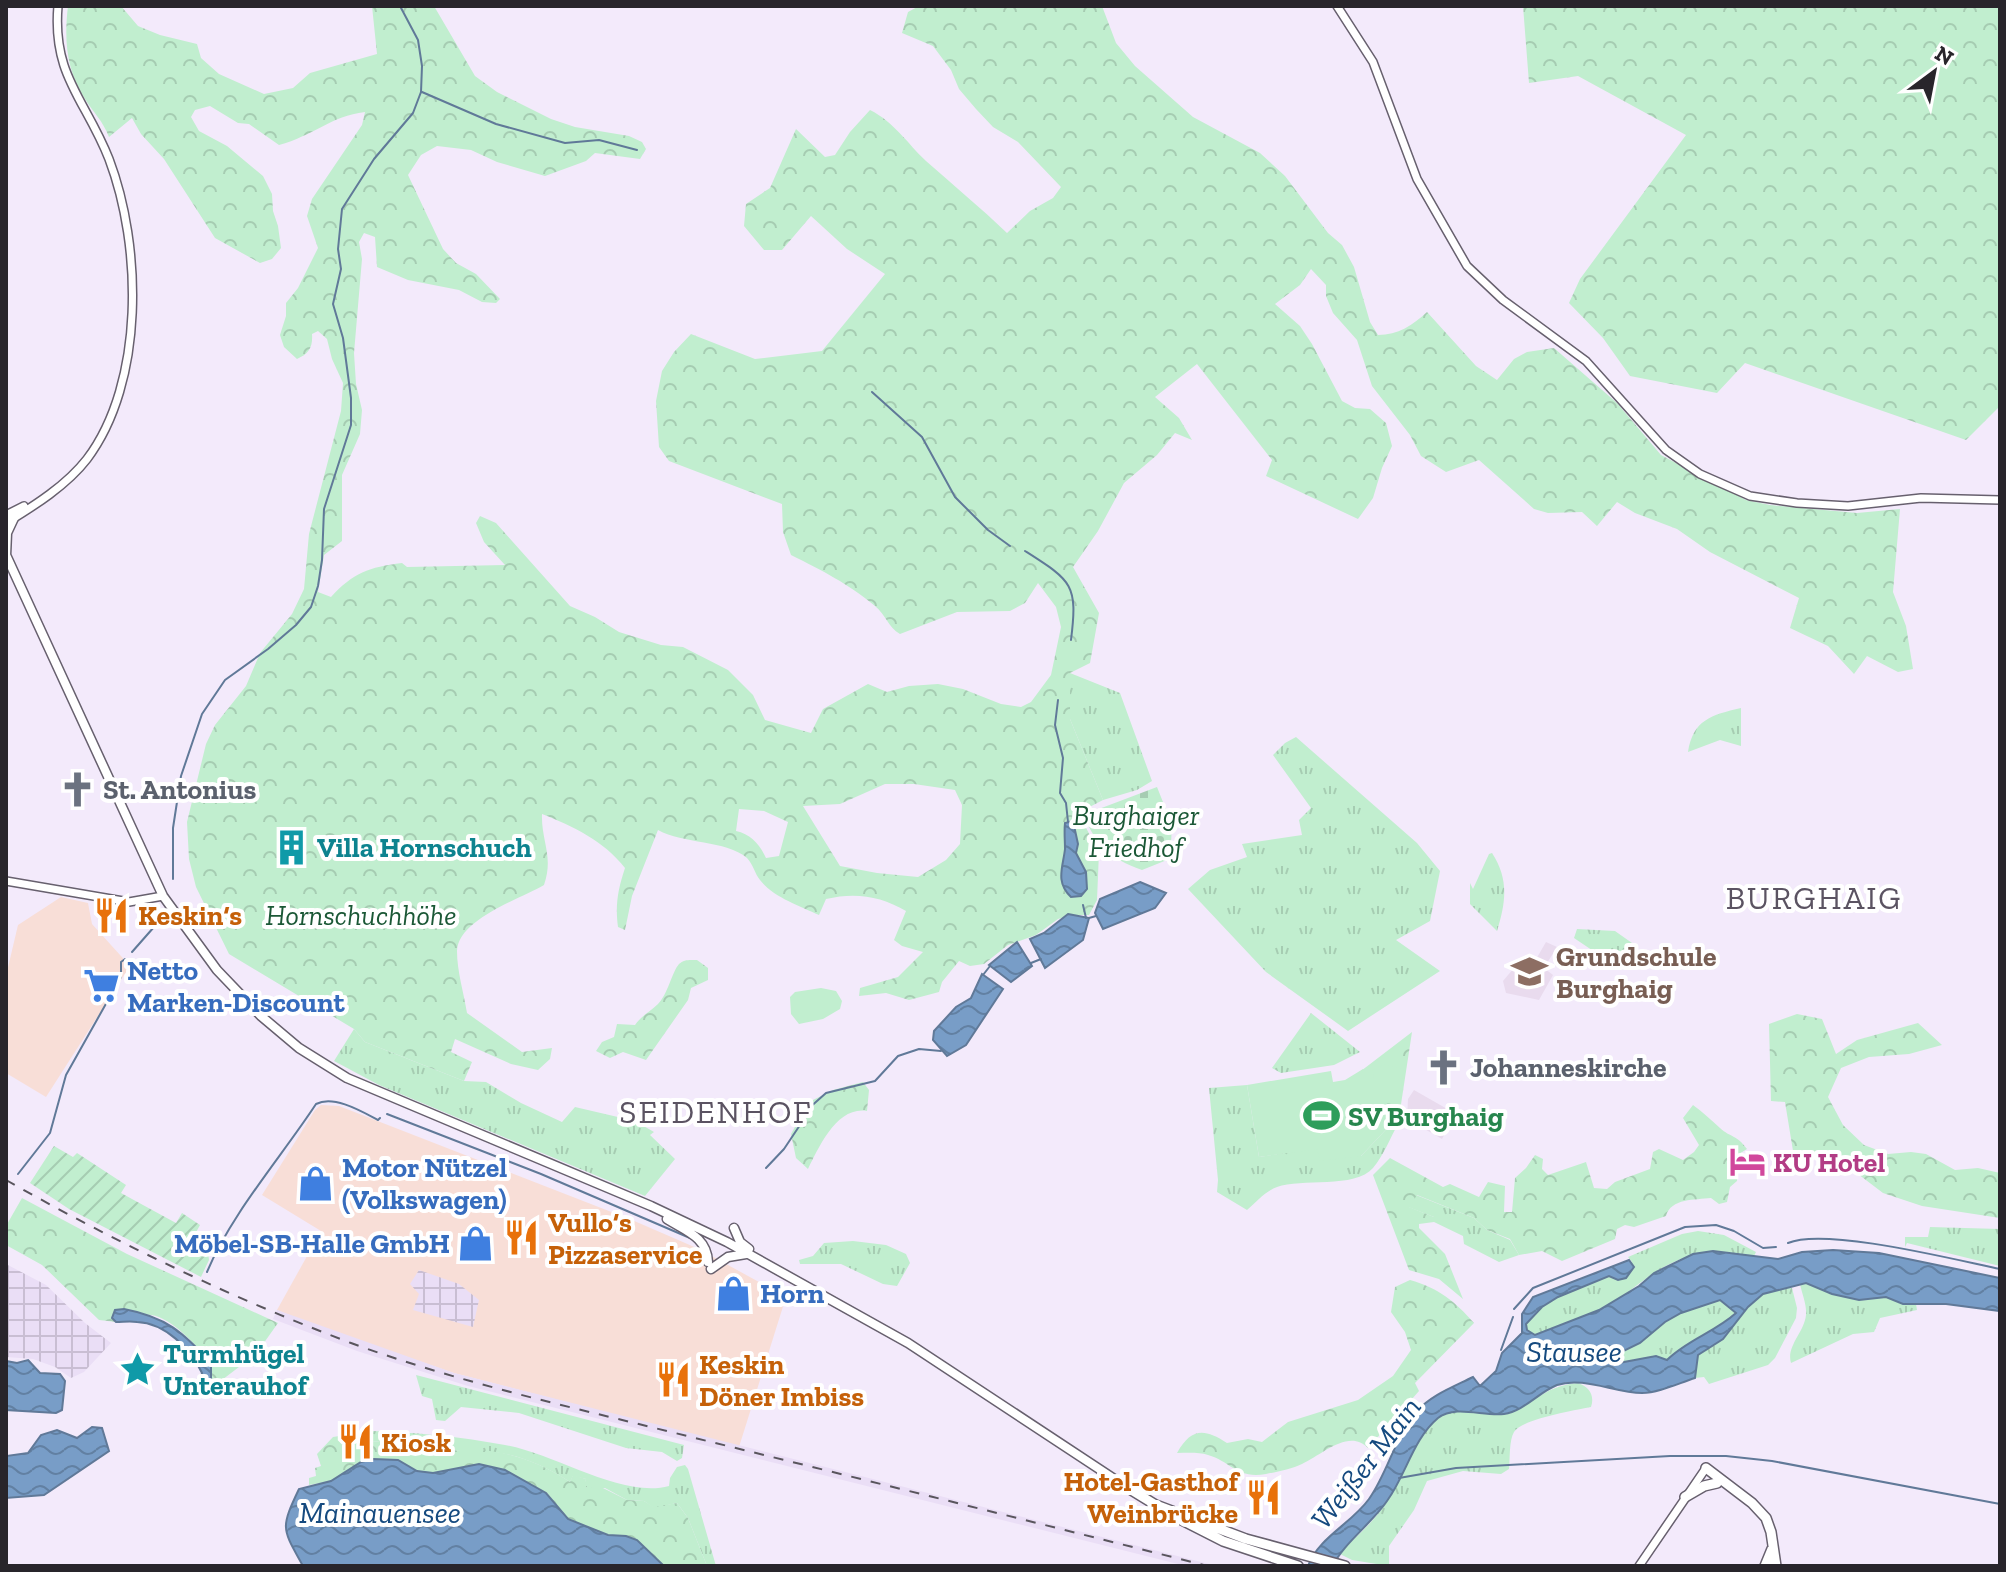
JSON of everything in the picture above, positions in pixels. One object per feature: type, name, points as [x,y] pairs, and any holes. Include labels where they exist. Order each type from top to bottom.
[{"type":"highway","points":[[1704,1470],[1717,1483],[1728,1487]]},
{"type":"highway","points":[[1704,1470],[1759,1509],[1771,1532],[1776,1566]]},
{"type":"highway","points":[[1685,1497],[1704,1486],[1717,1483]]},
{"type":"highway","points":[[1128,1488],[1156,1505],[1297,1562],[1343,1566]]},
{"type":"highway","points":[[1765,1566],[1773,1546]]},
{"type":"main road","points":[[9,519],[6,555],[163,896],[217,970],[261,1016],[299,1048],[347,1078],[651,1206],[748,1253],[908,1343],[1128,1488]]},
{"type":"main road","points":[[651,1206],[702,1241],[709,1265],[748,1253]]},
{"type":"main road","points":[[734,1228],[740,1242],[757,1258]]},
{"type":"street","points":[[9,519],[44,496],[81,465],[111,419],[123,376],[130,328],[131,267],[118,183],[100,137],[65,74],[59,54],[58,6]]},
{"type":"street","points":[[1337,6],[1373,62],[1417,179],[1467,266],[1503,300],[1586,361],[1666,450],[1700,474],[1750,496],[1848,506],[1921,498],[2000,500]]},
{"type":"street","points":[[6,881],[129,902],[163,896]]},
{"type":"street","points":[[1639,1566],[1704,1470]]},
{"type":"shaded area","points":[[61,897],[88,903],[92,924],[130,966],[46,1097],[6,1073],[6,976],[18,925]]},
{"type":"shaded area","name":"Grundschule Burghaig","points":[[1546,942],[1557,947],[1544,968],[1553,975],[1539,1000],[1506,993],[1503,981],[1524,956],[1535,961]]},
{"type":"shaded area","points":[[1414,1090],[1456,1114],[1442,1139],[1407,1119],[1408,1099]]},
{"type":"shaded area","points":[[321,1105],[339,1106],[632,1220],[699,1249],[786,1297],[739,1447],[454,1373],[277,1310],[321,1231],[262,1195]]},
{"type":"shaded area","points":[[6,1264],[46,1285],[111,1343],[84,1372],[71,1378],[55,1367],[33,1359],[6,1357]]},
{"type":"shaded area","points":[[419,1270],[459,1284],[479,1300],[473,1327],[413,1310],[419,1294],[410,1284]]},
{"type":"shaded area","points":[[277,1310],[454,1373],[1217,1566],[1186,1566],[468,1386],[357,1351],[273,1319]]},
{"type":"green space","name":"Hornschuchhöhe","points":[[68,6],[121,6],[138,26],[197,44],[201,58],[219,74],[264,94],[293,88],[310,73],[377,54],[372,6],[434,6],[475,76],[497,92],[551,119],[575,127],[629,136],[642,142],[646,149],[640,159],[595,153],[586,161],[545,176],[497,162],[471,150],[437,146],[421,155],[408,175],[443,249],[456,263],[476,274],[500,299],[496,303],[482,302],[459,290],[408,280],[377,267],[375,237],[364,233],[359,242],[362,259],[354,353],[362,410],[360,434],[342,475],[342,541],[324,555],[318,592],[331,597],[354,577],[390,565],[505,565],[484,542],[476,523],[480,516],[496,523],[570,606],[619,632],[661,645],[683,647],[728,670],[753,695],[765,720],[811,733],[823,709],[868,684],[887,692],[909,686],[938,684],[963,689],[1001,704],[1021,707],[1031,702],[1051,675],[1061,627],[1056,607],[1038,583],[1025,603],[1010,611],[957,612],[900,634],[865,598],[791,555],[783,532],[782,504],[669,461],[659,447],[656,401],[662,371],[691,334],[755,359],[822,351],[885,274],[847,249],[811,216],[782,250],[764,250],[744,226],[746,204],[770,188],[796,129],[825,157],[835,155],[870,110],[893,127],[926,161],[1007,233],[1030,211],[1053,198],[1061,187],[1018,142],[993,127],[976,109],[959,89],[951,70],[933,46],[902,33],[908,12],[919,6],[1102,6],[1116,43],[1135,66],[1193,117],[1260,153],[1285,176],[1328,233],[1342,245],[1354,267],[1370,322],[1378,335],[1405,328],[1427,312],[1476,366],[1497,380],[1514,359],[1527,352],[1554,348],[1617,403],[1661,455],[1746,500],[1857,513],[1900,509],[1893,592],[1906,626],[1913,669],[1898,672],[1867,656],[1854,674],[1828,646],[1790,628],[1799,598],[1710,552],[1677,529],[1635,513],[1617,502],[1597,526],[1582,512],[1548,513],[1534,509],[1479,460],[1446,472],[1421,456],[1410,435],[1372,386],[1357,340],[1333,313],[1326,296],[1326,285],[1311,269],[1300,285],[1275,304],[1300,326],[1342,401],[1355,408],[1370,409],[1386,423],[1392,446],[1373,498],[1358,519],[1266,476],[1272,460],[1197,364],[1155,397],[1179,418],[1192,440],[1175,433],[1157,455],[1124,483],[1098,531],[1073,567],[1099,613],[1090,663],[1070,673],[1070,719],[1103,800],[1078,813],[1099,852],[1097,900],[1089,915],[1058,919],[1036,935],[1008,945],[984,964],[970,966],[959,961],[942,982],[939,992],[909,1000],[886,993],[859,996],[860,988],[898,977],[923,952],[902,946],[894,940],[906,911],[877,899],[847,896],[826,899],[819,915],[765,886],[751,863],[738,852],[658,830],[632,896],[625,930],[618,927],[617,911],[625,868],[608,850],[587,835],[542,814],[548,865],[544,885],[479,920],[460,940],[457,951],[467,1013],[522,1052],[552,1048],[550,1059],[538,1070],[511,1064],[455,1039],[451,1052],[472,1062],[464,1081],[365,1042],[354,1029],[229,954],[196,887],[189,859],[187,822],[206,744],[215,725],[246,686],[260,653],[292,614],[304,589],[309,534],[341,411],[343,383],[327,339],[318,331],[312,334],[307,352],[297,359],[284,347],[280,335],[286,303],[298,288],[318,248],[307,216],[312,199],[362,125],[365,112],[342,118],[279,145],[249,124],[238,123],[210,106],[195,110],[191,117],[199,131],[227,146],[263,176],[272,194],[281,248],[272,259],[260,263],[215,238],[164,159],[141,134],[132,118],[109,137],[85,99],[70,66]],"holes":[[[885,784],[914,784],[955,790],[962,805],[960,844],[946,860],[918,877],[840,866],[803,806],[840,804]],[[739,809],[764,811],[788,822],[779,856],[766,858],[754,841],[736,831]]]},
{"type":"green space","points":[[1523,6],[2000,6],[2000,406],[1966,440],[1745,363],[1717,393],[1630,376],[1603,338],[1569,303],[1580,279],[1686,135],[1578,76],[1529,83]]},
{"type":"green space","points":[[1070,673],[1120,693],[1152,781],[1137,790],[1103,800],[1070,719]]},
{"type":"green space","points":[[1741,708],[1741,746],[1720,740],[1688,752],[1694,733],[1705,721]]},
{"type":"green space","points":[[1296,737],[1417,843],[1440,871],[1430,921],[1396,940],[1440,971],[1348,1031],[1266,972],[1188,889],[1210,870],[1247,857],[1242,844],[1302,835],[1299,820],[1311,808],[1273,755]]},
{"type":"green space","name":"Burghaiger Friedhof","points":[[1157,787],[1170,823],[1170,849],[1167,860],[1142,870],[1106,850],[1083,815]]},
{"type":"green space","points":[[1492,853],[1501,872],[1504,891],[1497,931],[1470,904],[1470,883],[1473,889]]},
{"type":"green space","points":[[1577,929],[1615,931],[1632,943],[1614,965],[1574,938]]},
{"type":"green space","points":[[697,960],[708,968],[708,980],[691,988],[688,1000],[646,1060],[623,1052],[610,1058],[596,1051],[602,1042],[614,1037],[617,1024],[635,1025],[658,1004],[679,964]]},
{"type":"green space","points":[[821,988],[836,991],[842,1001],[840,1009],[823,1019],[799,1024],[791,1014],[790,997],[795,992]]},
{"type":"green space","points":[[1311,1013],[1360,1052],[1334,1065],[1281,1073],[1272,1068]]},
{"type":"green space","points":[[1797,1014],[1822,1019],[1836,1054],[1857,1040],[1918,1023],[1942,1045],[1909,1054],[1869,1057],[1841,1068],[1828,1097],[1843,1125],[1864,1145],[1888,1154],[1926,1154],[1955,1170],[1978,1168],[2000,1173],[2000,1218],[1922,1206],[1883,1193],[1833,1155],[1794,1157],[1785,1102],[1771,1101],[1769,1024]]},
{"type":"green space","points":[[354,1029],[365,1042],[464,1081],[486,1082],[562,1122],[575,1107],[635,1121],[654,1132],[650,1135],[675,1159],[645,1196],[379,1085],[334,1061]]},
{"type":"green space","points":[[1412,1032],[1398,1124],[1381,1117],[1357,1074]]},
{"type":"green space","name":"SV Burghaig","points":[[1384,1064],[1404,1069],[1398,1106],[1384,1102],[1394,1121],[1361,1156],[1320,1161],[1317,1149],[1259,1157],[1247,1085],[1331,1071],[1333,1082],[1345,1080],[1363,1069],[1375,1081],[1372,1071]]},
{"type":"green space","points":[[863,1082],[869,1090],[867,1111],[856,1111],[838,1121],[808,1169],[796,1158],[791,1134],[809,1102],[833,1090]]},
{"type":"green space","points":[[1247,1085],[1259,1157],[1317,1148],[1361,1156],[1394,1121],[1398,1124],[1377,1163],[1365,1174],[1341,1181],[1277,1187],[1247,1210],[1217,1192],[1209,1088]]},
{"type":"green space","points":[[1693,1105],[1747,1149],[1734,1157],[1738,1169],[1737,1181],[1730,1187],[1727,1202],[1719,1204],[1711,1198],[1678,1203],[1666,1216],[1634,1227],[1625,1225],[1617,1229],[1615,1239],[1562,1261],[1542,1251],[1519,1255],[1510,1239],[1487,1230],[1474,1218],[1417,1195],[1409,1207],[1434,1217],[1434,1222],[1419,1224],[1419,1228],[1445,1254],[1463,1299],[1439,1279],[1409,1270],[1373,1175],[1390,1158],[1443,1187],[1450,1184],[1479,1197],[1488,1182],[1505,1186],[1504,1212],[1512,1212],[1515,1178],[1535,1155],[1543,1159],[1542,1169],[1548,1175],[1586,1162],[1594,1188],[1607,1189],[1615,1182],[1650,1169],[1653,1152],[1659,1149],[1683,1160],[1699,1145],[1683,1118]]},
{"type":"green space","points":[[54,1146],[73,1157],[77,1153],[126,1185],[121,1193],[176,1223],[182,1213],[200,1225],[194,1236],[211,1247],[201,1277],[69,1209],[30,1183]]},
{"type":"green space","points":[[1416,1195],[1474,1218],[1487,1230],[1510,1240],[1519,1255],[1499,1262],[1464,1244],[1463,1236],[1434,1222],[1434,1217],[1408,1207]]},
{"type":"green space","points":[[22,1198],[127,1254],[278,1323],[256,1354],[218,1383],[211,1383],[211,1363],[168,1322],[151,1315],[112,1318],[116,1322],[99,1320],[42,1265],[6,1245],[6,1226]]},
{"type":"green space","points":[[1930,1227],[2000,1229],[2000,1266],[1907,1243],[1905,1247],[1905,1237],[1928,1237]]},
{"type":"green space","points":[[1698,1231],[1724,1235],[1756,1252],[1754,1256],[1714,1253],[1679,1260],[1598,1310],[1535,1335],[1527,1330],[1526,1324],[1541,1308],[1558,1297],[1609,1276],[1618,1280],[1626,1278],[1632,1262],[1628,1257],[1682,1234]]},
{"type":"green space","points":[[853,1241],[886,1245],[906,1254],[910,1263],[897,1286],[883,1284],[841,1264],[800,1264],[799,1260],[813,1256],[824,1243]]},
{"type":"green space","points":[[1410,1280],[1445,1296],[1474,1323],[1415,1383],[1419,1391],[1368,1448],[1361,1443],[1344,1442],[1298,1466],[1256,1475],[1241,1472],[1208,1455],[1177,1453],[1187,1439],[1199,1433],[1227,1443],[1248,1439],[1262,1442],[1288,1422],[1358,1400],[1393,1376],[1411,1350],[1405,1332],[1391,1312],[1395,1287]]},
{"type":"green space","points":[[1806,1283],[1859,1300],[1886,1297],[1903,1304],[1916,1304],[1917,1310],[1880,1318],[1874,1332],[1853,1334],[1791,1363],[1791,1351],[1806,1315],[1800,1284]]},
{"type":"green space","points":[[1786,1286],[1792,1288],[1796,1318],[1775,1358],[1768,1365],[1709,1384],[1704,1377],[1695,1378],[1698,1355],[1723,1339],[1748,1307],[1763,1294]]},
{"type":"green space","points":[[1720,1300],[1736,1312],[1667,1360],[1656,1356],[1613,1365],[1611,1357],[1640,1343],[1665,1322],[1681,1313]]},
{"type":"green space","points":[[416,1375],[684,1445],[682,1458],[677,1461],[662,1452],[626,1448],[519,1413],[461,1407],[445,1421],[436,1420],[432,1399],[422,1396]]},
{"type":"green space","points":[[1578,1383],[1590,1392],[1591,1407],[1519,1427],[1511,1440],[1509,1469],[1501,1474],[1463,1471],[1427,1481],[1414,1510],[1389,1546],[1389,1566],[1352,1560],[1338,1553],[1380,1511],[1423,1433],[1439,1417],[1456,1411],[1503,1414],[1549,1391]]},
{"type":"green space","points":[[371,1431],[438,1435],[505,1445],[631,1486],[669,1486],[677,1467],[685,1465],[716,1566],[707,1566],[688,1518],[677,1503],[654,1508],[644,1501],[627,1500],[605,1488],[587,1488],[584,1485],[586,1479],[573,1476],[570,1482],[514,1456],[371,1441]]},
{"type":"green space","points":[[371,1431],[371,1441],[504,1453],[538,1464],[570,1482],[573,1475],[586,1479],[587,1488],[599,1486],[627,1500],[644,1501],[654,1507],[677,1503],[688,1518],[707,1566],[664,1566],[637,1540],[608,1535],[568,1519],[547,1493],[527,1484],[448,1470],[433,1473],[417,1471],[398,1460],[361,1462],[331,1481],[309,1485],[309,1478],[316,1476],[315,1468],[321,1466],[317,1454],[333,1437]]},
{"type":"water","points":[[1073,821],[1078,844],[1076,853],[1086,872],[1087,889],[1081,896],[1071,897],[1063,886],[1061,874],[1065,823]]},
{"type":"water","points":[[1140,882],[1166,893],[1155,908],[1103,929],[1095,913],[1100,899]]},
{"type":"water","points":[[1068,914],[1089,918],[1083,940],[1045,968],[1030,939],[1044,933]]},
{"type":"water","points":[[1017,942],[1032,966],[1011,982],[989,965]]},
{"type":"water","points":[[982,974],[1003,989],[966,1045],[947,1056],[933,1040],[934,1031],[956,1007],[971,998]]},
{"type":"water","name":"Stausee","points":[[1833,1250],[1879,1253],[2000,1278],[2000,1311],[1946,1304],[1903,1304],[1886,1297],[1859,1300],[1832,1294],[1806,1283],[1763,1294],[1748,1307],[1723,1339],[1698,1355],[1695,1378],[1649,1393],[1567,1383],[1550,1388],[1525,1405],[1504,1414],[1453,1412],[1438,1418],[1422,1436],[1387,1501],[1343,1550],[1333,1566],[1308,1566],[1327,1539],[1369,1499],[1402,1432],[1416,1412],[1435,1396],[1473,1377],[1480,1386],[1496,1371],[1502,1353],[1522,1333],[1522,1314],[1533,1297],[1629,1260],[1634,1267],[1626,1278],[1618,1280],[1609,1276],[1542,1307],[1526,1324],[1527,1330],[1535,1335],[1599,1310],[1639,1286],[1654,1273],[1693,1254],[1713,1251],[1778,1259],[1802,1252]],"holes":[[[1720,1300],[1736,1313],[1667,1360],[1656,1356],[1613,1364],[1611,1357],[1640,1343],[1681,1313]]]},
{"type":"water","points":[[124,1309],[163,1321],[182,1334],[211,1363],[211,1383],[189,1390],[186,1386],[201,1378],[202,1373],[191,1355],[176,1339],[157,1327],[147,1323],[116,1322],[112,1318],[115,1310]]},
{"type":"water","points":[[28,1360],[40,1373],[60,1374],[65,1381],[62,1410],[56,1413],[6,1410],[6,1361],[17,1363]]},
{"type":"water","points":[[92,1427],[102,1428],[109,1451],[44,1495],[6,1498],[6,1456],[28,1453],[41,1435],[57,1430],[77,1438]]},
{"type":"water","name":"Mainauensee","points":[[398,1460],[417,1471],[433,1473],[479,1464],[505,1470],[546,1493],[568,1519],[608,1535],[637,1540],[664,1566],[303,1566],[286,1528],[299,1489],[331,1481],[361,1462]]},
{"type":"waterway","points":[[173,879],[173,828],[181,776],[202,714],[225,680],[296,625],[311,607],[318,586],[324,509],[351,425],[351,398],[343,338],[333,304],[341,269],[338,249],[342,209],[374,159],[413,113],[421,92],[422,66],[418,40],[400,6]]},
{"type":"waterway","points":[[422,92],[496,124],[565,143],[599,140],[637,150]]},
{"type":"waterway","points":[[872,392],[922,437],[955,497],[988,530],[1010,546]]},
{"type":"waterway","points":[[1025,551],[1053,570],[1068,586],[1073,607],[1071,640]]},
{"type":"waterway","points":[[1058,700],[1055,725],[1063,758],[1060,793],[1066,803],[1068,822]]},
{"type":"waterway","points":[[1083,905],[1086,918]]},
{"type":"waterway","points":[[132,952],[154,927],[161,910]]},
{"type":"waterway","points":[[1089,918],[1096,916]]},
{"type":"waterway","points":[[18,1174],[50,1133],[66,1075],[121,977],[121,962],[125,959]]},
{"type":"waterway","points":[[1031,963],[1041,959]]},
{"type":"waterway","points":[[983,975],[990,966]]},
{"type":"waterway","points":[[766,1168],[784,1149],[808,1109],[826,1093],[875,1081],[898,1056],[919,1049],[941,1051]]},
{"type":"waterway","points":[[207,1272],[243,1207],[316,1104],[331,1101],[378,1120],[380,1118]]},
{"type":"waterway","points":[[387,1114],[541,1174],[690,1238]]},
{"type":"waterway","points":[[1514,1309],[1533,1288],[1685,1227],[1716,1225],[1734,1231],[1763,1248],[1776,1247]]},
{"type":"waterway","points":[[1788,1243],[1806,1239],[1860,1242],[2000,1269]]},
{"type":"waterway","points":[[1501,1350],[1513,1317]]},
{"type":"waterway","points":[[1399,1478],[1456,1468],[1670,1456],[1726,1456],[1772,1461],[2000,1504]]},
{"type":"railway","points":[[6,1180],[90,1226],[219,1288],[307,1326],[393,1358],[522,1395],[1208,1566]]},
{"type":"place","name":"St. Antonius","points":[[77,789]]},
{"type":"place","name":"Villa Hornschuch","points":[[291,847]]},
{"type":"place","name":"Keskin‘s","points":[[112,915]]},
{"type":"place","name":"Grundschule Burghaig","points":[[1530,972]]},
{"type":"place","name":"Netto Marken-Discount","points":[[101,986]]},
{"type":"place","name":"Johanneskirche","points":[[1444,1067]]},
{"type":"place","name":"SV Burghaig","points":[[1322,1116]]},
{"type":"place","name":"KU Hotel","points":[[1747,1162]]},
{"type":"place","name":"Motor Nützel (Volkswagen)","points":[[316,1183]]},
{"type":"place","name":"Vullo‘s Pizzaservice","points":[[522,1238]]},
{"type":"place","name":"Möbel-SB-Halle GmbH","points":[[476,1243]]},
{"type":"place","name":"Horn","points":[[734,1293]]},
{"type":"place","name":"Turmhügel Unterauhof","points":[[137,1369]]},
{"type":"place","name":"Keskin Döner Imbiss","points":[[673,1380]]},
{"type":"place","name":"Kiosk","points":[[355,1442]]},
{"type":"place","name":"Hotel-Gasthof Weinbrücke","points":[[1264,1497]]},
{"type":"district","name":"BURGHAIG","points":[[1814,898]]},
{"type":"district","name":"SEIDENHOF","points":[[716,1112]]},
{"type":"water label","name":"Weißer Main","points":[[1366,1463]]}]
